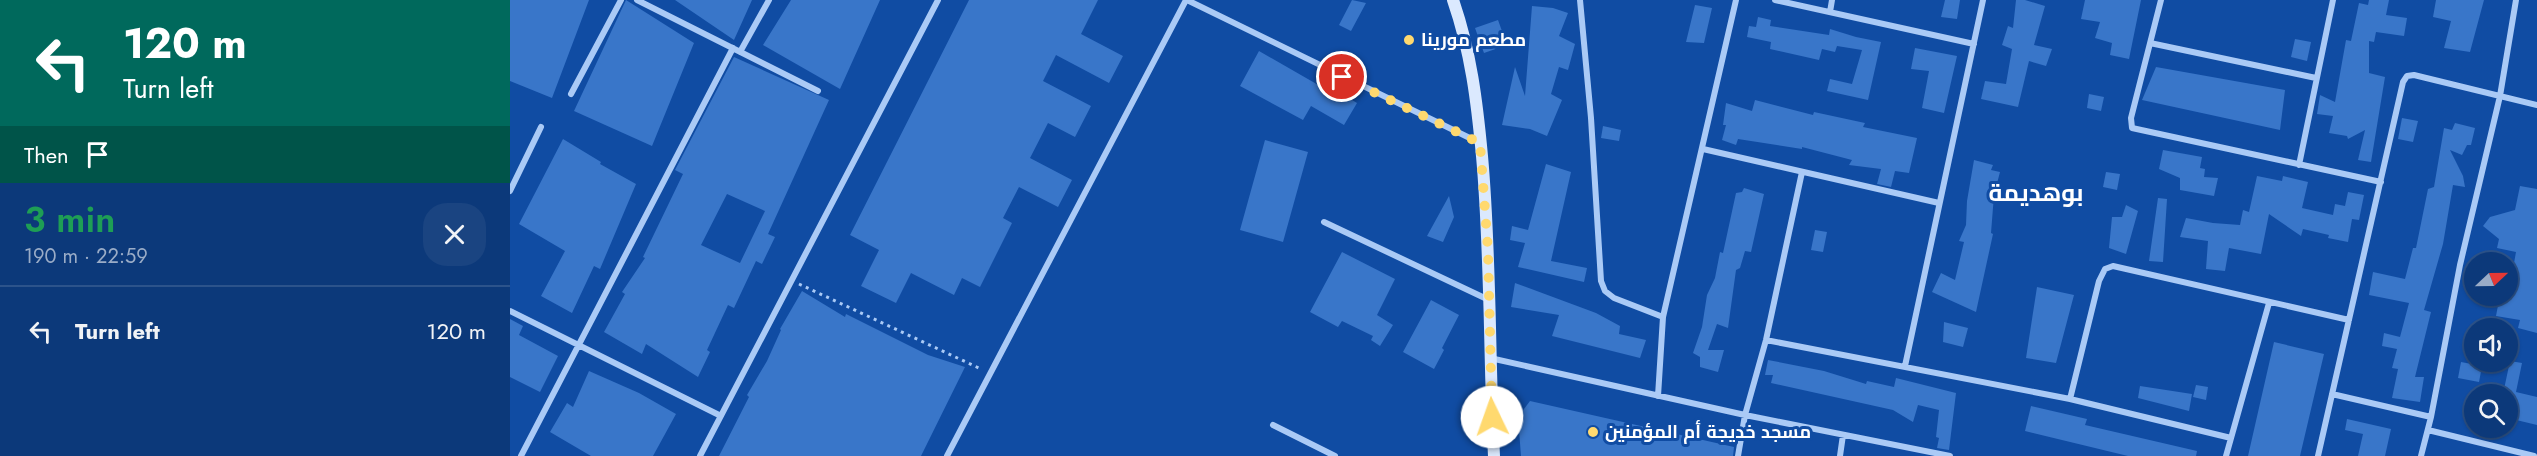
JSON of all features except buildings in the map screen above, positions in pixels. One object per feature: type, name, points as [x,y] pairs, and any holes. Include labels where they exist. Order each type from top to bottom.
[{"type":"main road","points":[[1454,0],[1471,60],[1480,143],[1488,250],[1489,358],[1494,456]]},
{"type":"street","points":[[570,94],[621,0]]},
{"type":"street","points":[[637,0],[818,91]]},
{"type":"street","points":[[740,52],[769,0]]},
{"type":"street","points":[[700,456],[938,0]]},
{"type":"street","points":[[947,456],[1187,0],[1480,143]]},
{"type":"street","points":[[1580,0],[1591,118],[1601,281],[1605,291],[1614,298],[1663,317]]},
{"type":"street","points":[[1658,396],[1663,317],[1736,0]]},
{"type":"street","points":[[1775,0],[1974,44]]},
{"type":"street","points":[[1830,12],[1832,0]]},
{"type":"street","points":[[1905,366],[1983,0]]},
{"type":"street","points":[[2161,0],[2131,118],[2132,128],[2381,182]]},
{"type":"street","points":[[2300,165],[2333,0]]},
{"type":"street","points":[[2421,456],[2431,417],[2460,265],[2500,96],[2516,0]]},
{"type":"street","points":[[2150,44],[2316,78]]},
{"type":"street","points":[[521,456],[733,48]]},
{"type":"street","points":[[2318,456],[2403,82],[2408,76],[2414,75],[2537,105]]},
{"type":"street","points":[[510,191],[541,127]]},
{"type":"street","points":[[1702,148],[1939,203]]},
{"type":"street","points":[[1738,456],[1745,415],[1766,340],[1802,172]]},
{"type":"street","points":[[1324,222],[1489,301]]},
{"type":"street","points":[[2070,399],[2099,281],[2106,269],[2113,266],[2349,320]]},
{"type":"street","points":[[2226,456],[2269,303]]},
{"type":"street","points":[[510,311],[721,416]]},
{"type":"street","points":[[1766,340],[2070,399],[2231,438]]},
{"type":"street","points":[[1489,358],[1745,415],[1950,456]]},
{"type":"street","points":[[2332,394],[2431,417]]},
{"type":"street","points":[[1273,425],[1335,456]]},
{"type":"street","points":[[2428,430],[2534,456]]},
{"type":"street","points":[[1840,456],[1843,435]]},
{"type":"path","points":[[793,281],[990,374]]},
{"type":"place","name":"مطعم مورينا","points":[[1409,40]]},
{"type":"place","name":"مسجد خديجة أم المؤمنين","points":[[1593,432]]},
{"type":"district","name":"بوهديمة","points":[[2036,192]]},
{"type":"route","points":[[1342,77],[1480,143],[1488,250],[1492,417]]}]
